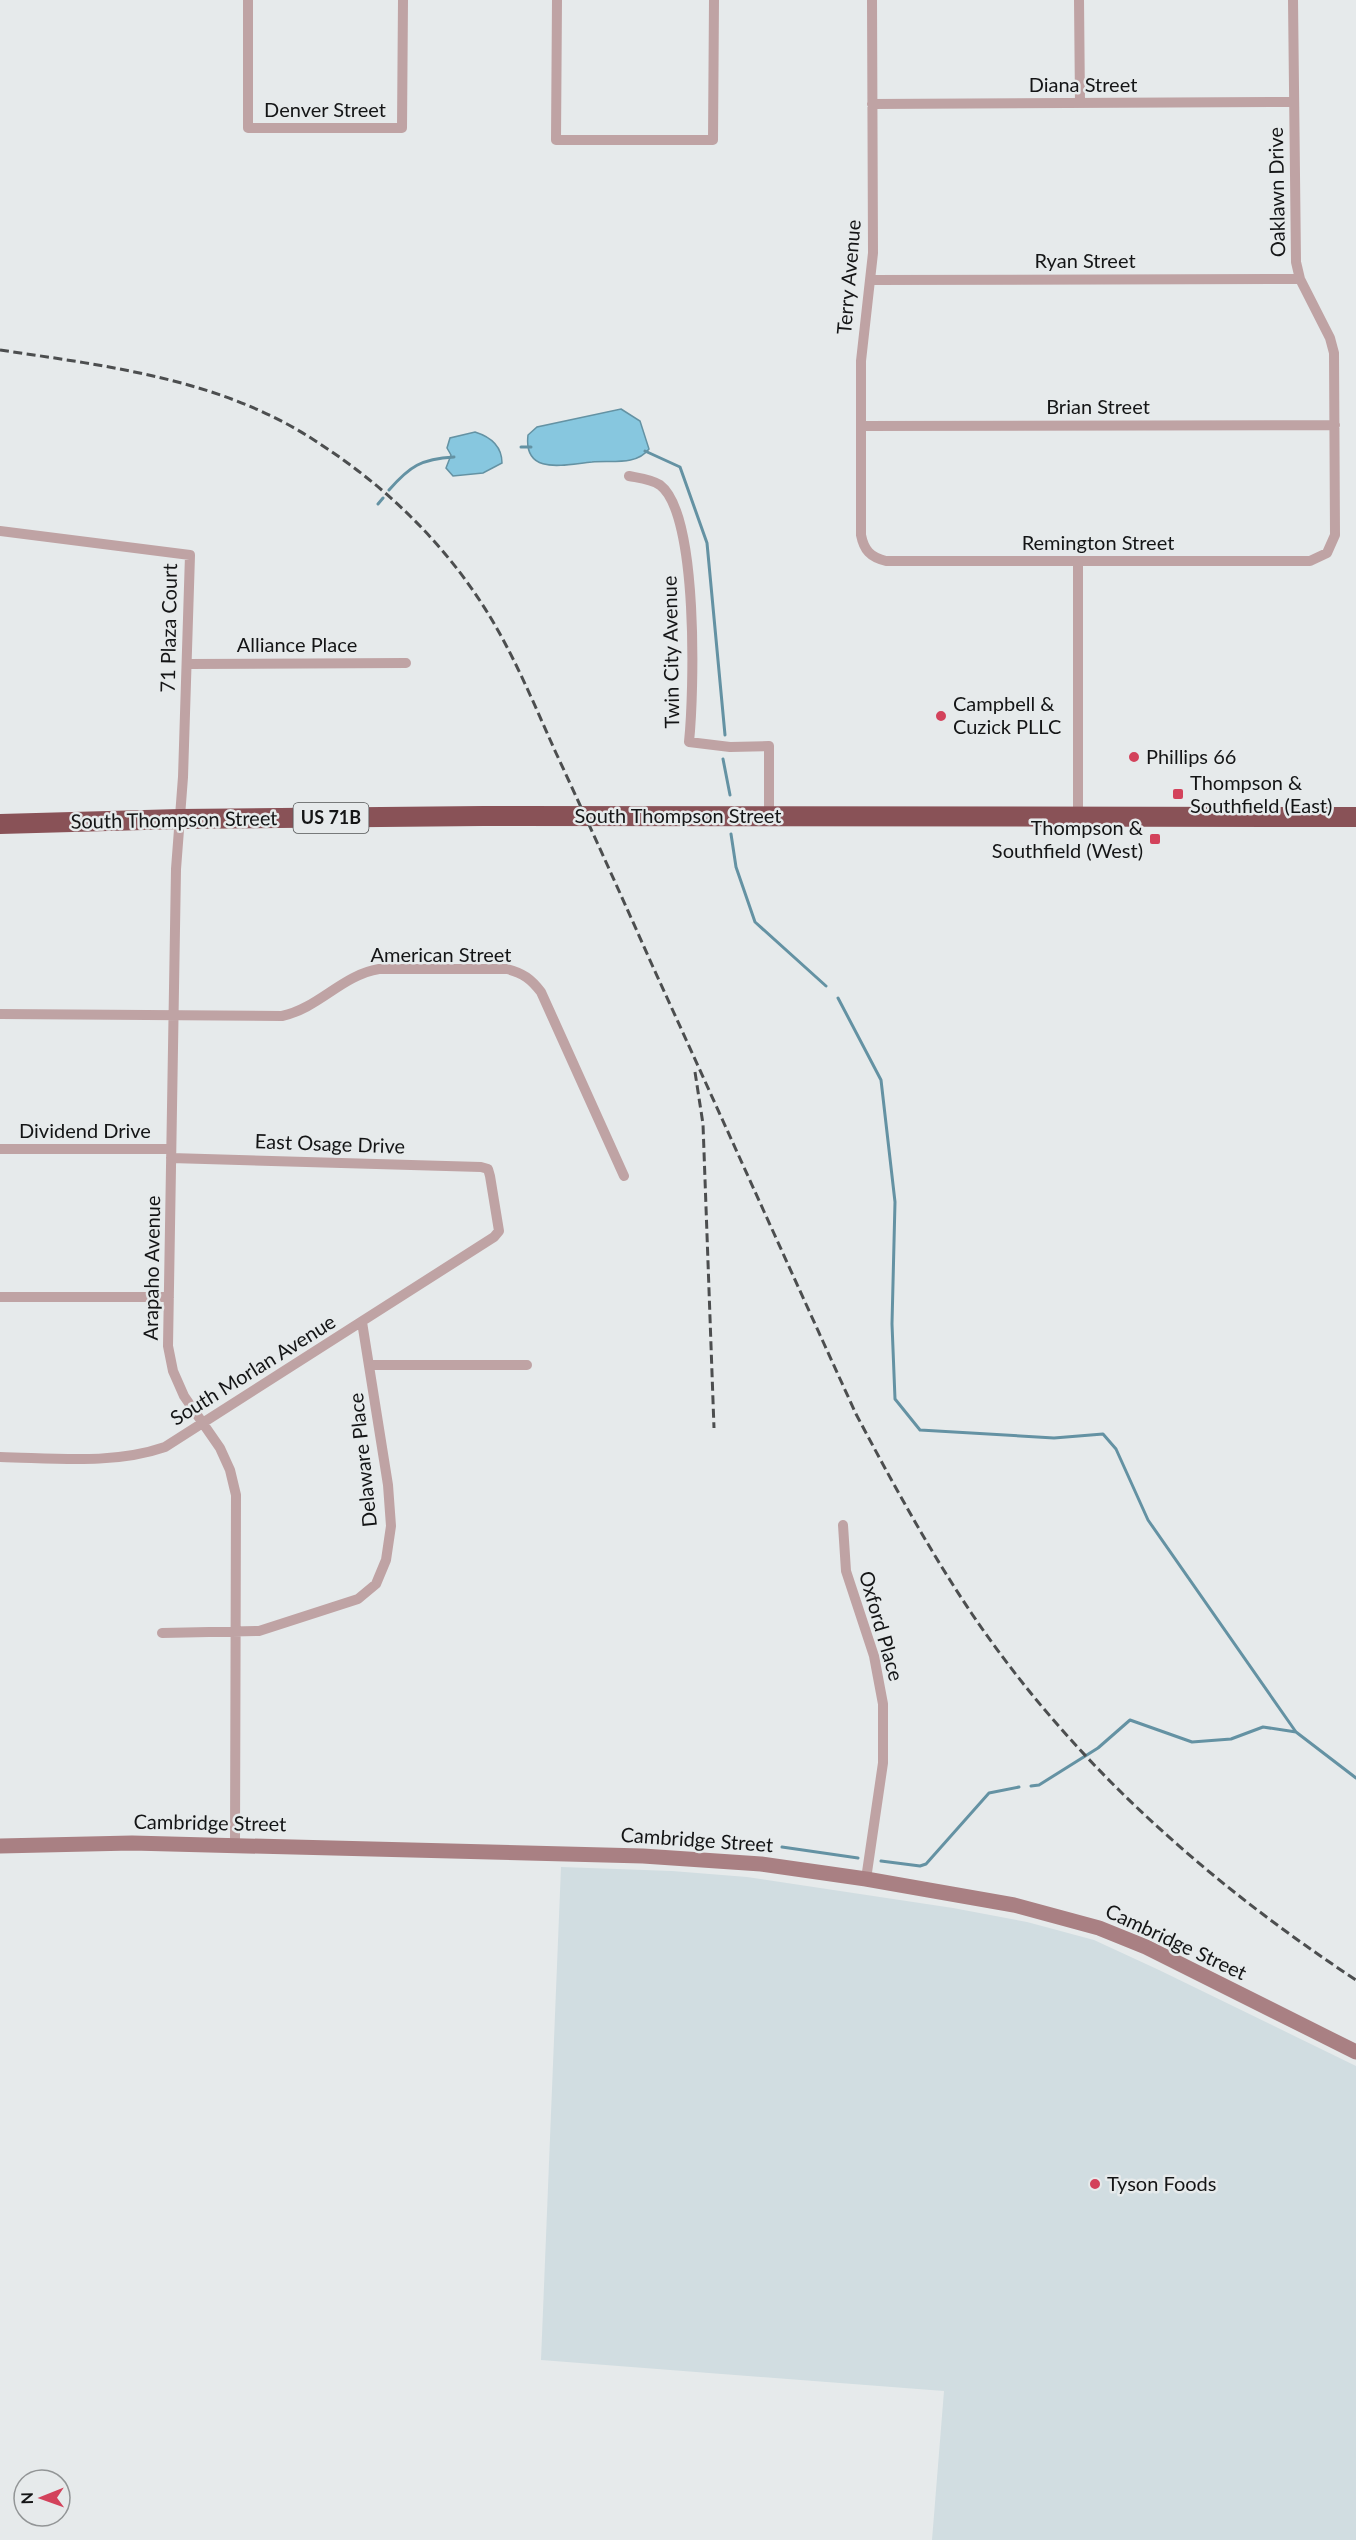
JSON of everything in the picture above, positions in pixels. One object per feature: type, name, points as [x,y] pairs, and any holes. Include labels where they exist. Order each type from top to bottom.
[{"type":"highway","name":"South Thompson Street","points":[[0,824],[180,819],[483,816],[1356,817]]},
{"type":"street","name":"Denver Street","points":[[248,0],[248,128],[402,128],[403,0]]},
{"type":"street","points":[[557,0],[556,140],[713,140],[714,0]]},
{"type":"street","name":"Terry Avenue","points":[[869,554],[863,546],[861,535],[861,361],[873,253],[872,0]]},
{"type":"street","points":[[1079,0],[1080,103]]},
{"type":"street","name":"Oaklawn Drive","points":[[1293,0],[1294,245],[1300,279],[1330,338],[1334,353],[1335,535],[1328,554]]},
{"type":"street","name":"Diana Street","points":[[872,104],[1294,102]]},
{"type":"street","name":"Ryan Street","points":[[870,280],[1300,279]]},
{"type":"street","name":"Brian Street","points":[[861,426],[1335,425]]},
{"type":"street","name":"Twin City Avenue","points":[[629,476],[660,485],[669,496],[681,535],[691,590],[692,698],[689,741],[730,747],[769,746],[769,816]]},
{"type":"street","name":"71 Plaza Court","points":[[0,531],[190,555],[188,664],[180,819]]},
{"type":"street","name":"Remington Street","points":[[869,554],[886,561],[1310,561],[1328,554]]},
{"type":"street","points":[[1077,561],[1078,817]]},
{"type":"street","name":"Alliance Place","points":[[188,664],[406,663]]},
{"type":"street","name":"Arapaho Avenue","points":[[180,819],[176,869],[172,1014],[168,1346],[173,1371],[184,1396],[220,1448],[230,1470],[236,1495],[235,1844]]},
{"type":"street","name":"American Street","points":[[0,1014],[282,1016],[299,1012],[356,975],[379,969],[507,969],[520,972],[531,979],[541,992],[624,1176]]},
{"type":"street","name":"Dividend Drive","points":[[0,1149],[171,1153]]},
{"type":"street","name":"East Osage Drive","points":[[171,1153],[481,1167],[488,1169],[499,1231]]},
{"type":"street","name":"South Morlan Avenue","points":[[0,1457],[118,1458],[142,1455],[165,1447],[494,1237],[499,1231]]},
{"type":"street","points":[[0,1297],[169,1297]]},
{"type":"street","name":"Delaware Place","points":[[162,1633],[259,1631],[358,1599],[376,1584],[386,1560],[391,1526],[388,1485],[362,1322]]},
{"type":"street","points":[[370,1365],[527,1365]]},
{"type":"street","name":"Oxford Place","points":[[843,1525],[846,1571],[878,1670],[884,1719],[884,1763],[866,1879]]},
{"type":"street","name":"Cambridge Street","points":[[0,1846],[132,1843],[235,1844],[699,1858],[866,1879],[1014,1905],[1099,1928],[1146,1947],[1356,2052]]},
{"type":"shaded area","points":[[561,1867],[672,1871],[747,1877],[953,1908],[1027,1922],[1094,1940],[1356,2066],[1356,2540],[932,2540],[944,2391],[541,2360]]},
{"type":"water","points":[[621,409],[640,421],[649,449],[637,458],[623,461],[549,465],[539,463],[532,457],[528,448],[528,435],[537,427]]},
{"type":"water","points":[[475,432],[486,437],[498,447],[502,463],[483,473],[453,476],[446,468],[451,455],[447,448],[450,438]]},
{"type":"waterway","points":[[521,447],[531,447]]},
{"type":"waterway","points":[[645,451],[680,467],[707,543],[725,735]]},
{"type":"waterway","points":[[389,490],[403,475],[417,465],[454,457]]},
{"type":"waterway","points":[[378,504],[383,498]]},
{"type":"waterway","points":[[723,759],[730,795]]},
{"type":"waterway","points":[[731,834],[736,867],[755,922],[826,986]]},
{"type":"waterway","points":[[838,998],[881,1080],[895,1202],[892,1324],[895,1399],[920,1430],[1054,1438],[1103,1434],[1116,1449],[1148,1520],[1296,1732],[1356,1778]]},
{"type":"waterway","points":[[1031,1786],[1039,1785],[1098,1748],[1130,1720],[1192,1742],[1231,1739],[1263,1727],[1296,1732]]},
{"type":"waterway","points":[[881,1861],[920,1866],[926,1864],[989,1793],[1019,1787]]},
{"type":"waterway","points":[[782,1847],[858,1858]]},
{"type":"railway","points":[[0,350],[122,369],[162,378],[240,402],[278,419],[314,440],[369,480],[419,525],[442,550],[483,605],[515,663],[856,1414],[911,1516],[956,1590],[1011,1668],[1054,1720],[1098,1769],[1146,1816],[1247,1902],[1356,1980]]},
{"type":"railway","points":[[695,1072],[703,1124],[714,1428]]},
{"type":"place","name":"Campbell & Cuzick PLLC","points":[[941,716]]},
{"type":"place","name":"Phillips 66","points":[[1134,757]]},
{"type":"place","name":"Thompson & Southfield (East)","points":[[1178,794]]},
{"type":"place","name":"Thompson & Southfield (West)","points":[[1155,839]]},
{"type":"place","name":"Tyson Foods","points":[[1095,2184]]}]
